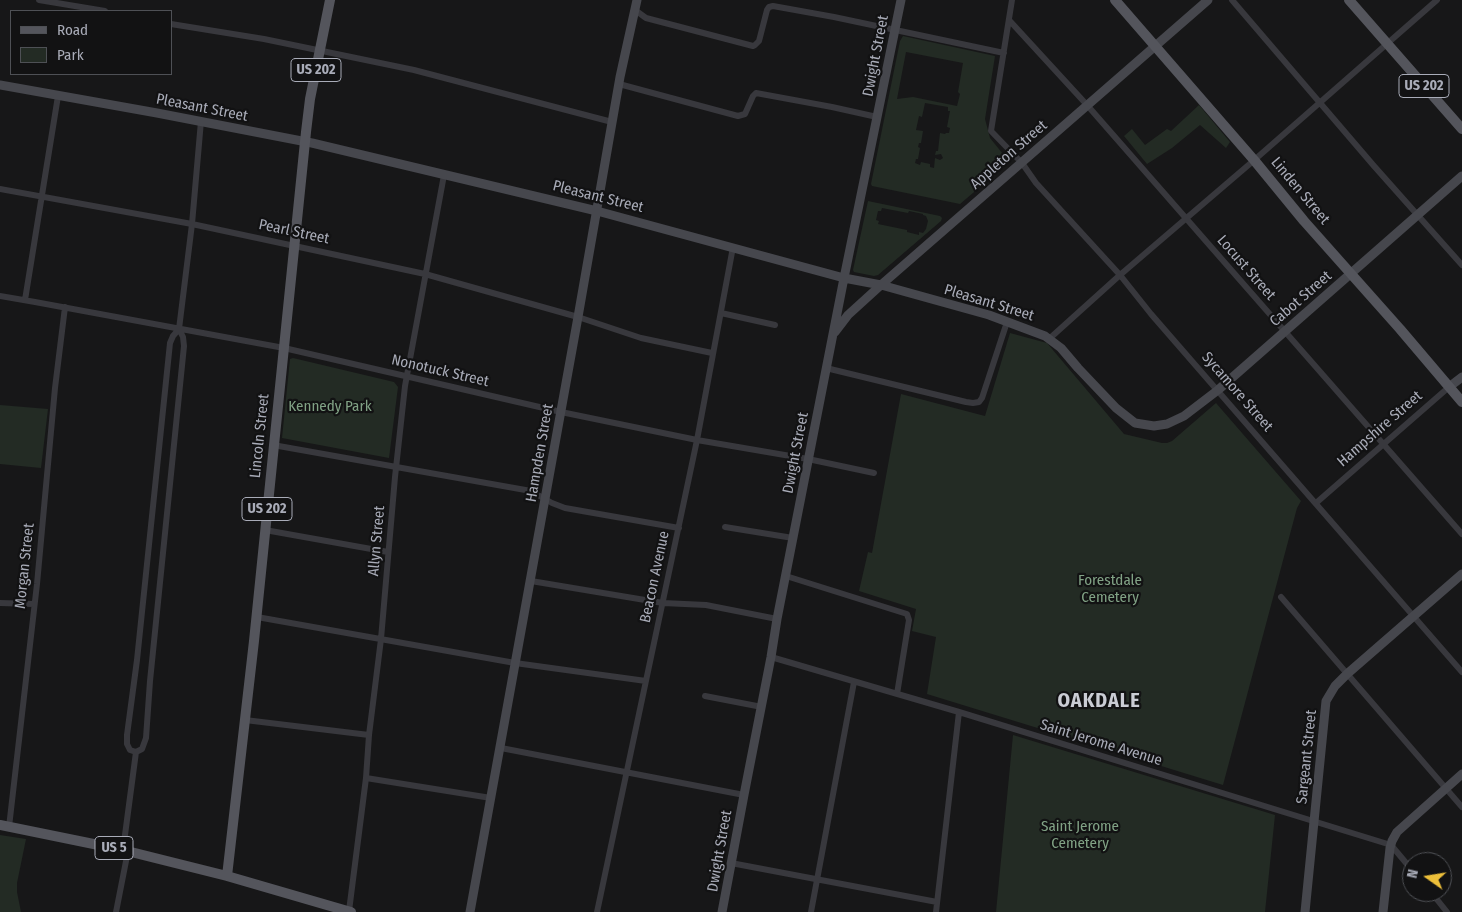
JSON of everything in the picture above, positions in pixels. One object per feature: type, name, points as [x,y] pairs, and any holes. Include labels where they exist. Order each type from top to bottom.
[{"type":"main road","name":"Lincoln Street","points":[[228,876],[310,99],[330,0]]},
{"type":"main road","name":"Hampden Street","points":[[470,912],[531,582],[612,122],[637,0]]},
{"type":"main road","name":"Dwight Street","points":[[722,912],[826,368],[901,0]]},
{"type":"main road","name":"Linden Street","points":[[1115,0],[1462,402]]},
{"type":"main road","name":"Appleton Street","points":[[833,336],[848,314],[1208,0]]},
{"type":"main road","name":"US 202","points":[[1349,0],[1462,129]]},
{"type":"main road","name":"Pleasant Street","points":[[0,85],[306,142],[597,210],[844,278],[881,285],[1007,322],[1050,339],[1061,348],[1116,408],[1135,423],[1149,425]]},
{"type":"main road","name":"Cabot Street","points":[[1149,425],[1167,424],[1184,416],[1218,390],[1462,176]]},
{"type":"main road","name":"Hampshire Street","points":[[1450,387],[1462,377]]},
{"type":"main road","name":"Sargeant Street","points":[[1305,912],[1326,701],[1335,686],[1347,674],[1462,574]]},
{"type":"main road","points":[[1383,912],[1391,845],[1397,832],[1462,774]]},
{"type":"main road","name":"US 5","points":[[5,826],[126,850],[228,876],[350,912]]},
{"type":"street","points":[[39,0],[99,10]]},
{"type":"street","points":[[635,10],[646,18],[753,46],[759,41],[767,10],[773,6],[1004,53],[1012,0]]},
{"type":"street","points":[[1232,0],[1462,265]]},
{"type":"street","points":[[1050,339],[1120,275],[1437,0]]},
{"type":"street","name":"Locust Street","points":[[1009,20],[1087,105],[1462,534]]},
{"type":"street","points":[[172,24],[264,39],[319,52],[414,70],[612,122]]},
{"type":"street","name":"Sycamore Street","points":[[1004,53],[991,131],[1022,163],[1036,182],[1120,275],[1151,314],[1462,672]]},
{"type":"street","points":[[619,84],[738,116],[745,114],[756,93],[878,117]]},
{"type":"street","points":[[25,300],[58,96]]},
{"type":"street","points":[[179,329],[184,337],[184,346],[150,681],[146,738],[142,750],[136,752],[130,750],[127,744],[127,735],[137,660],[170,343],[179,329],[192,224],[201,121]]},
{"type":"street","name":"Allyn Street","points":[[350,912],[366,778],[396,467],[407,377],[444,175]]},
{"type":"street","name":"Pearl Street","points":[[0,189],[192,224],[425,274],[578,317],[641,338],[712,353]]},
{"type":"street","name":"Beacon Avenue","points":[[597,912],[698,440],[712,353],[733,246]]},
{"type":"street","name":"Nonotuck Street","points":[[0,296],[284,348],[561,412],[874,473]]},
{"type":"street","name":"Morgan Street","points":[[5,826],[34,604],[55,388],[65,307]]},
{"type":"street","points":[[721,312],[775,325]]},
{"type":"street","points":[[826,368],[966,402],[979,402],[982,398],[1007,322]]},
{"type":"street","name":"Hampshire Street","points":[[1316,503],[1450,387]]},
{"type":"street","points":[[273,444],[531,492],[565,508],[679,528]]},
{"type":"street","points":[[725,527],[793,538]]},
{"type":"street","points":[[265,530],[388,552]]},
{"type":"street","points":[[786,576],[907,614],[909,620],[897,694]]},
{"type":"street","points":[[531,582],[663,604],[706,605],[777,619]]},
{"type":"street","points":[[1281,597],[1462,807]]},
{"type":"street","points":[[0,603],[34,604]]},
{"type":"street","points":[[256,617],[515,663],[646,681]]},
{"type":"street","name":"Saint Jerome Avenue","points":[[772,657],[960,712],[1391,845]]},
{"type":"street","points":[[811,912],[854,682]]},
{"type":"street","points":[[705,696],[762,707]]},
{"type":"street","points":[[936,912],[960,712]]},
{"type":"street","points":[[245,720],[369,735]]},
{"type":"street","points":[[501,748],[744,795]]},
{"type":"street","points":[[116,912],[126,850],[136,752]]},
{"type":"street","points":[[366,778],[491,798]]},
{"type":"street","points":[[1391,845],[1402,858]]},
{"type":"street","points":[[731,864],[937,902]]},
{"type":"street","points":[[1439,902],[1447,912]]},
{"type":"green space","points":[[903,36],[995,56],[985,119],[990,138],[1007,159],[1007,164],[960,204],[872,186],[871,184],[900,41]],"holes":[[[906,52],[963,63],[957,106],[913,97],[897,99]],[[925,103],[948,107],[948,111],[950,111],[947,127],[950,128],[949,133],[940,133],[938,151],[936,151],[935,155],[941,154],[943,158],[940,160],[935,158],[934,168],[930,167],[930,164],[921,162],[920,165],[915,163],[916,159],[918,159],[920,148],[918,147],[919,143],[921,143],[923,131],[916,130],[919,116],[922,117]]]},
{"type":"green space","points":[[1199,105],[1230,142],[1226,148],[1200,125],[1172,148],[1147,164],[1124,136],[1132,129],[1145,145],[1167,129],[1171,131]]},
{"type":"green space","points":[[868,201],[940,216],[942,218],[941,221],[878,275],[854,272]],"holes":[[[882,208],[908,213],[909,211],[926,216],[928,221],[923,233],[919,232],[919,235],[907,232],[907,230],[878,224],[879,221],[876,220],[878,211],[881,211]]]},
{"type":"green space","name":"Forestdale Cemetery","points":[[1010,333],[1047,343],[1124,434],[1167,443],[1172,441],[1216,403],[1301,501],[1297,508],[1223,785],[927,694],[936,637],[912,631],[916,609],[859,591],[868,552],[872,553],[901,394],[985,416]]},
{"type":"green space","name":"Kennedy Park","points":[[293,358],[394,382],[398,387],[389,458],[282,438],[290,359]]},
{"type":"green space","points":[[0,405],[48,409],[41,468],[0,464]]},
{"type":"green space","name":"Saint Jerome Cemetery","points":[[1013,735],[1275,815],[1265,912],[996,912]]},
{"type":"green space","points":[[0,835],[26,839],[17,883],[21,912],[0,912]]},
{"type":"district","name":"OAKDALE","points":[[1099,701]]}]
